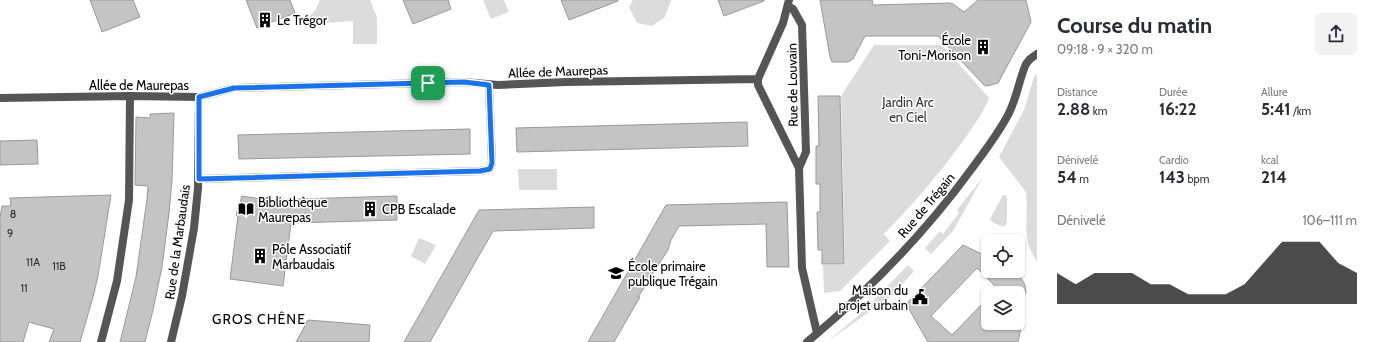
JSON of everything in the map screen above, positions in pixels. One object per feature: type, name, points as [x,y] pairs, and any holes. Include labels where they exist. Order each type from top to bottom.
[{"type":"street","name":"Rue de Louvain","points":[[789,3],[783,23],[758,79],[758,85],[799,168],[802,268],[817,333]]},
{"type":"street","name":"Rue de Louvain","points":[[789,3],[802,25],[806,152],[799,168]]},
{"type":"street","name":"Rue de Trégain","points":[[807,342],[863,292],[907,247],[952,196],[1009,113],[1024,70],[1030,59],[1037,54]]},
{"type":"street","name":"Allée de Maurepas","points":[[0,98],[130,96],[199,97],[234,88],[464,82],[489,85],[566,82],[758,79]]},
{"type":"street","points":[[199,179],[480,171],[490,169],[492,163],[489,85]]},
{"type":"street","points":[[101,342],[117,280],[129,200],[130,96]]},
{"type":"street","name":"Rue de la Marbaudais","points":[[171,342],[182,296],[191,245],[199,179],[199,97]]},
{"type":"green space","points":[[320,0],[370,0],[377,17],[377,44],[353,44],[353,21],[324,23],[319,25],[309,17],[316,9]]},
{"type":"green space","points":[[483,0],[504,0],[509,12],[491,19]]},
{"type":"green space","points":[[633,0],[671,0],[665,17],[652,26],[637,23],[629,7]]},
{"type":"green space","name":"Jardin Arc en Ciel","points":[[874,45],[942,45],[989,98],[976,122],[951,157],[924,191],[884,234],[890,241],[840,291],[824,293],[823,265],[845,265],[841,96]]},
{"type":"green space","points":[[1037,73],[1037,262],[1027,239],[1026,192],[999,157],[1024,110],[1034,77]]},
{"type":"green space","points":[[518,169],[557,169],[557,190],[519,190]]},
{"type":"green space","points":[[983,177],[953,231],[931,254],[925,248],[940,231],[943,234],[959,213],[957,210]]},
{"type":"green space","points":[[1003,195],[1006,195],[1007,197],[1007,222],[1003,227],[992,222],[990,219]]},
{"type":"green space","points":[[419,238],[436,245],[425,264],[411,256]]},
{"type":"green space","points":[[908,265],[914,271],[893,295],[827,342],[859,315]]},
{"type":"building","points":[[90,0],[133,0],[140,17],[102,32]]},
{"type":"building","name":"Le Trégor","points":[[246,0],[290,0],[295,13],[257,28]]},
{"type":"building","points":[[403,0],[448,0],[451,9],[413,24]]},
{"type":"building","points":[[561,0],[618,0],[618,1],[569,20]]},
{"type":"building","points":[[718,0],[764,0],[764,1],[724,16]]},
{"type":"building","name":"École Toni-Morison","points":[[820,0],[872,0],[873,5],[949,3],[953,4],[964,12],[978,0],[1026,0],[1031,22],[998,83],[987,86],[984,85],[938,36],[865,36],[853,59],[848,62],[832,62]]},
{"type":"building","points":[[818,96],[840,96],[844,264],[822,264],[822,250],[818,250],[817,212],[820,212],[820,184],[816,184],[816,146],[819,146]]},
{"type":"building","points":[[174,113],[172,180],[169,213],[162,267],[153,310],[145,342],[120,342],[136,277],[148,186],[135,185],[136,117],[150,118],[150,114]]},
{"type":"building","points":[[747,122],[748,146],[517,152],[516,128]]},
{"type":"building","points":[[470,129],[470,154],[239,159],[238,135]]},
{"type":"building","points":[[37,140],[38,164],[0,165],[0,141]]},
{"type":"building","points":[[111,195],[98,276],[80,342],[49,342],[54,329],[29,322],[23,342],[0,342],[0,217],[2,206],[11,206],[10,198]]},
{"type":"building","name":"Pôle Associatif Marbaudais","points":[[242,196],[267,200],[397,196],[397,220],[291,223],[283,286],[230,279],[238,216],[236,215]]},
{"type":"building","points":[[787,202],[789,267],[767,267],[766,224],[679,226],[671,240],[668,250],[638,297],[640,297],[614,342],[588,342],[666,205]]},
{"type":"building","points":[[594,207],[594,228],[493,231],[430,342],[404,342],[479,210]]},
{"type":"building","points":[[963,245],[981,254],[981,272],[977,268],[931,316],[952,335],[981,305],[981,330],[1021,330],[1018,342],[928,342],[906,304]]},
{"type":"building","points":[[987,278],[1021,278],[1025,285],[1026,293],[1025,286],[995,286]]},
{"type":"building","points":[[308,320],[370,325],[369,342],[296,342]]},
{"type":"place","name":"Le Trégor","points":[[265,20]]},
{"type":"place","name":"École Toni-Morison","points":[[983,47]]},
{"type":"place","name":"Bibliothèque Maurepas","points":[[246,209]]},
{"type":"place","name":"CPB Escalade","points":[[370,209]]},
{"type":"place","name":"Pôle Associatif Marbaudais","points":[[260,256]]},
{"type":"place","name":"École primaire publique Trégain","points":[[616,273]]},
{"type":"place","name":"Maison du projet urbain","points":[[920,297]]},
{"type":"district","name":"GROS CHÊNE","points":[[259,319]]},
{"type":"route","points":[[464,82],[489,85],[492,163],[490,169],[480,171],[199,179],[199,97],[234,88],[428,83],[464,82]]}]
